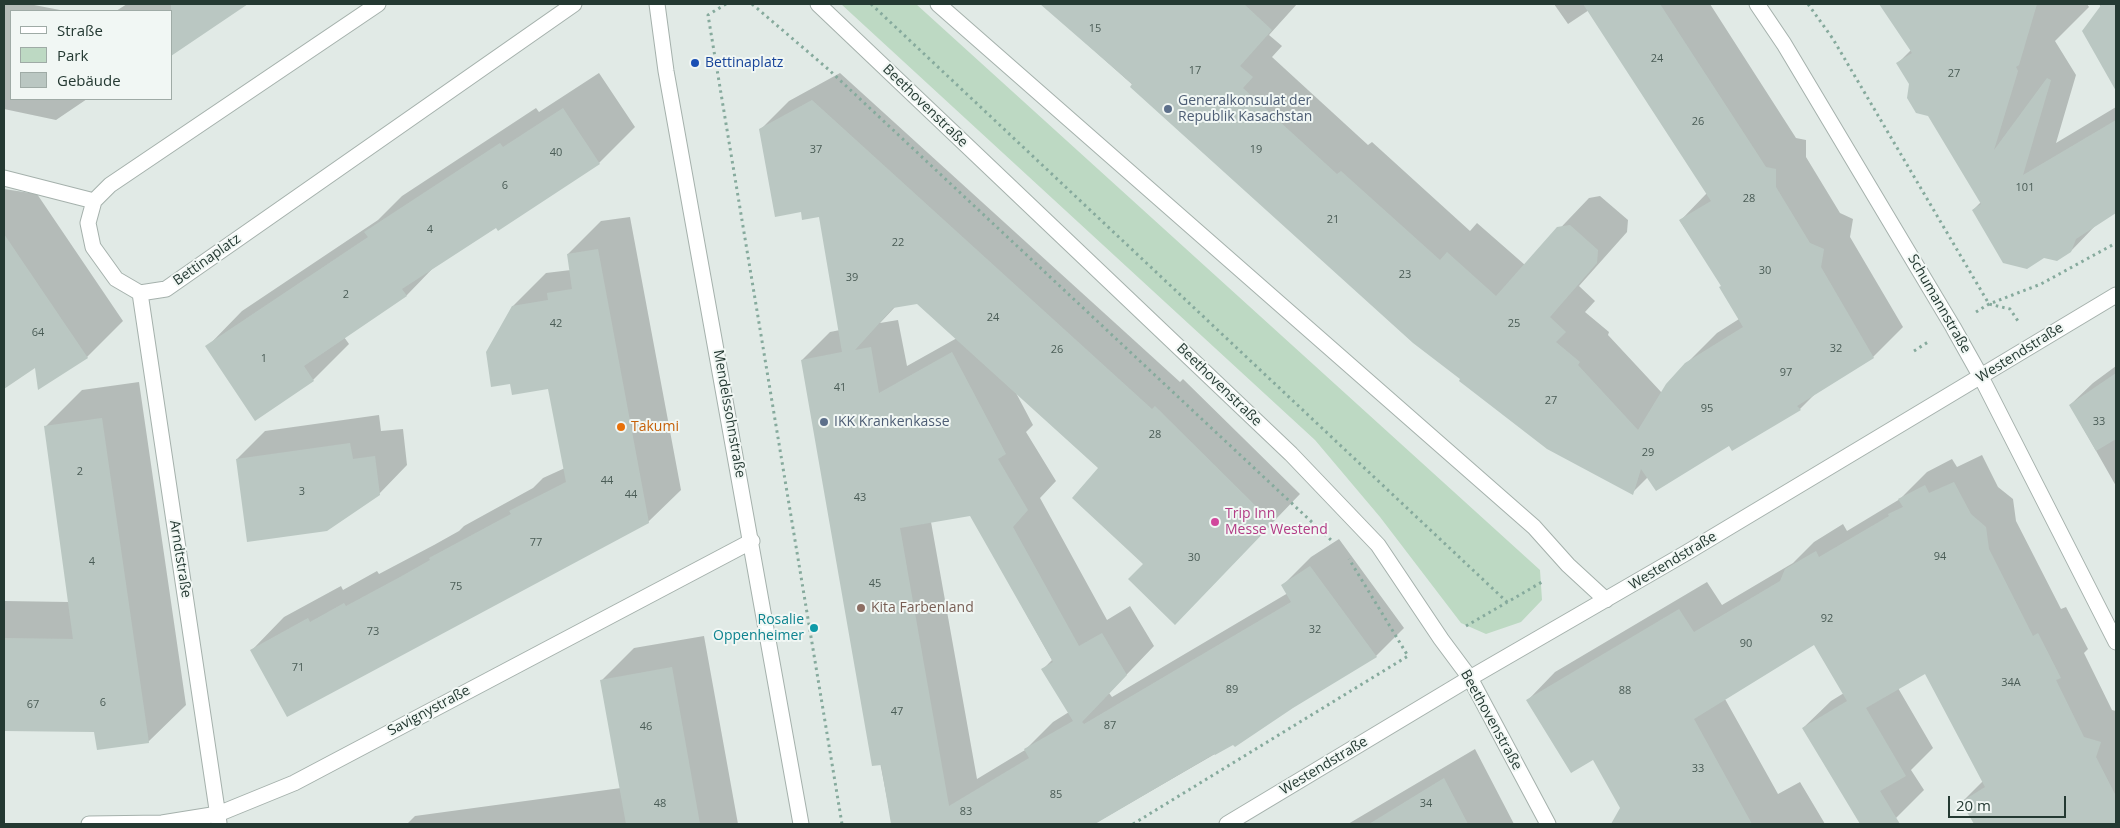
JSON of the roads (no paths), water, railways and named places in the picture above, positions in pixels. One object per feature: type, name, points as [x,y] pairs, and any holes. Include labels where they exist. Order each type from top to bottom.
[{"type":"street","points":[[140,293],[116,279],[93,247],[88,223],[94,201],[110,185],[378,4]]},
{"type":"street","name":"Bettinaplatz","points":[[140,293],[166,289],[574,4]]},
{"type":"street","name":"Mendelssohnstraße","points":[[657,4],[666,71],[752,541],[801,824]]},
{"type":"street","name":"Beethovenstraße","points":[[818,4],[1291,454],[1378,545],[1441,639],[1470,678],[1548,824]]},
{"type":"street","points":[[938,4],[1527,521],[1568,565],[1606,600]]},
{"type":"street","name":"Schumannstraße","points":[[1757,4],[1784,44],[1869,185],[1981,377],[2116,642]]},
{"type":"street","points":[[4,178],[94,201]]},
{"type":"street","name":"Arndtstraße","points":[[140,293],[219,819]]},
{"type":"street","name":"Westendstraße","points":[[1227,824],[2116,295]]},
{"type":"street","name":"Savignystraße","points":[[88,824],[162,823],[219,819],[294,783],[752,541]]},
{"type":"place","name":"Bettinaplatz","points":[[695,63]]},
{"type":"place","name":"Generalkonsulat der Republik Kasachstan","points":[[1168,109]]},
{"type":"place","name":"IKK Krankenkasse","points":[[824,422]]},
{"type":"place","name":"Takumi","points":[[621,427]]},
{"type":"place","name":"Trip Inn Messe Westend","points":[[1215,522]]},
{"type":"place","name":"Kita Farbenland","points":[[861,608]]},
{"type":"place","name":"Rosalie Oppenheimer","points":[[814,628]]}]
